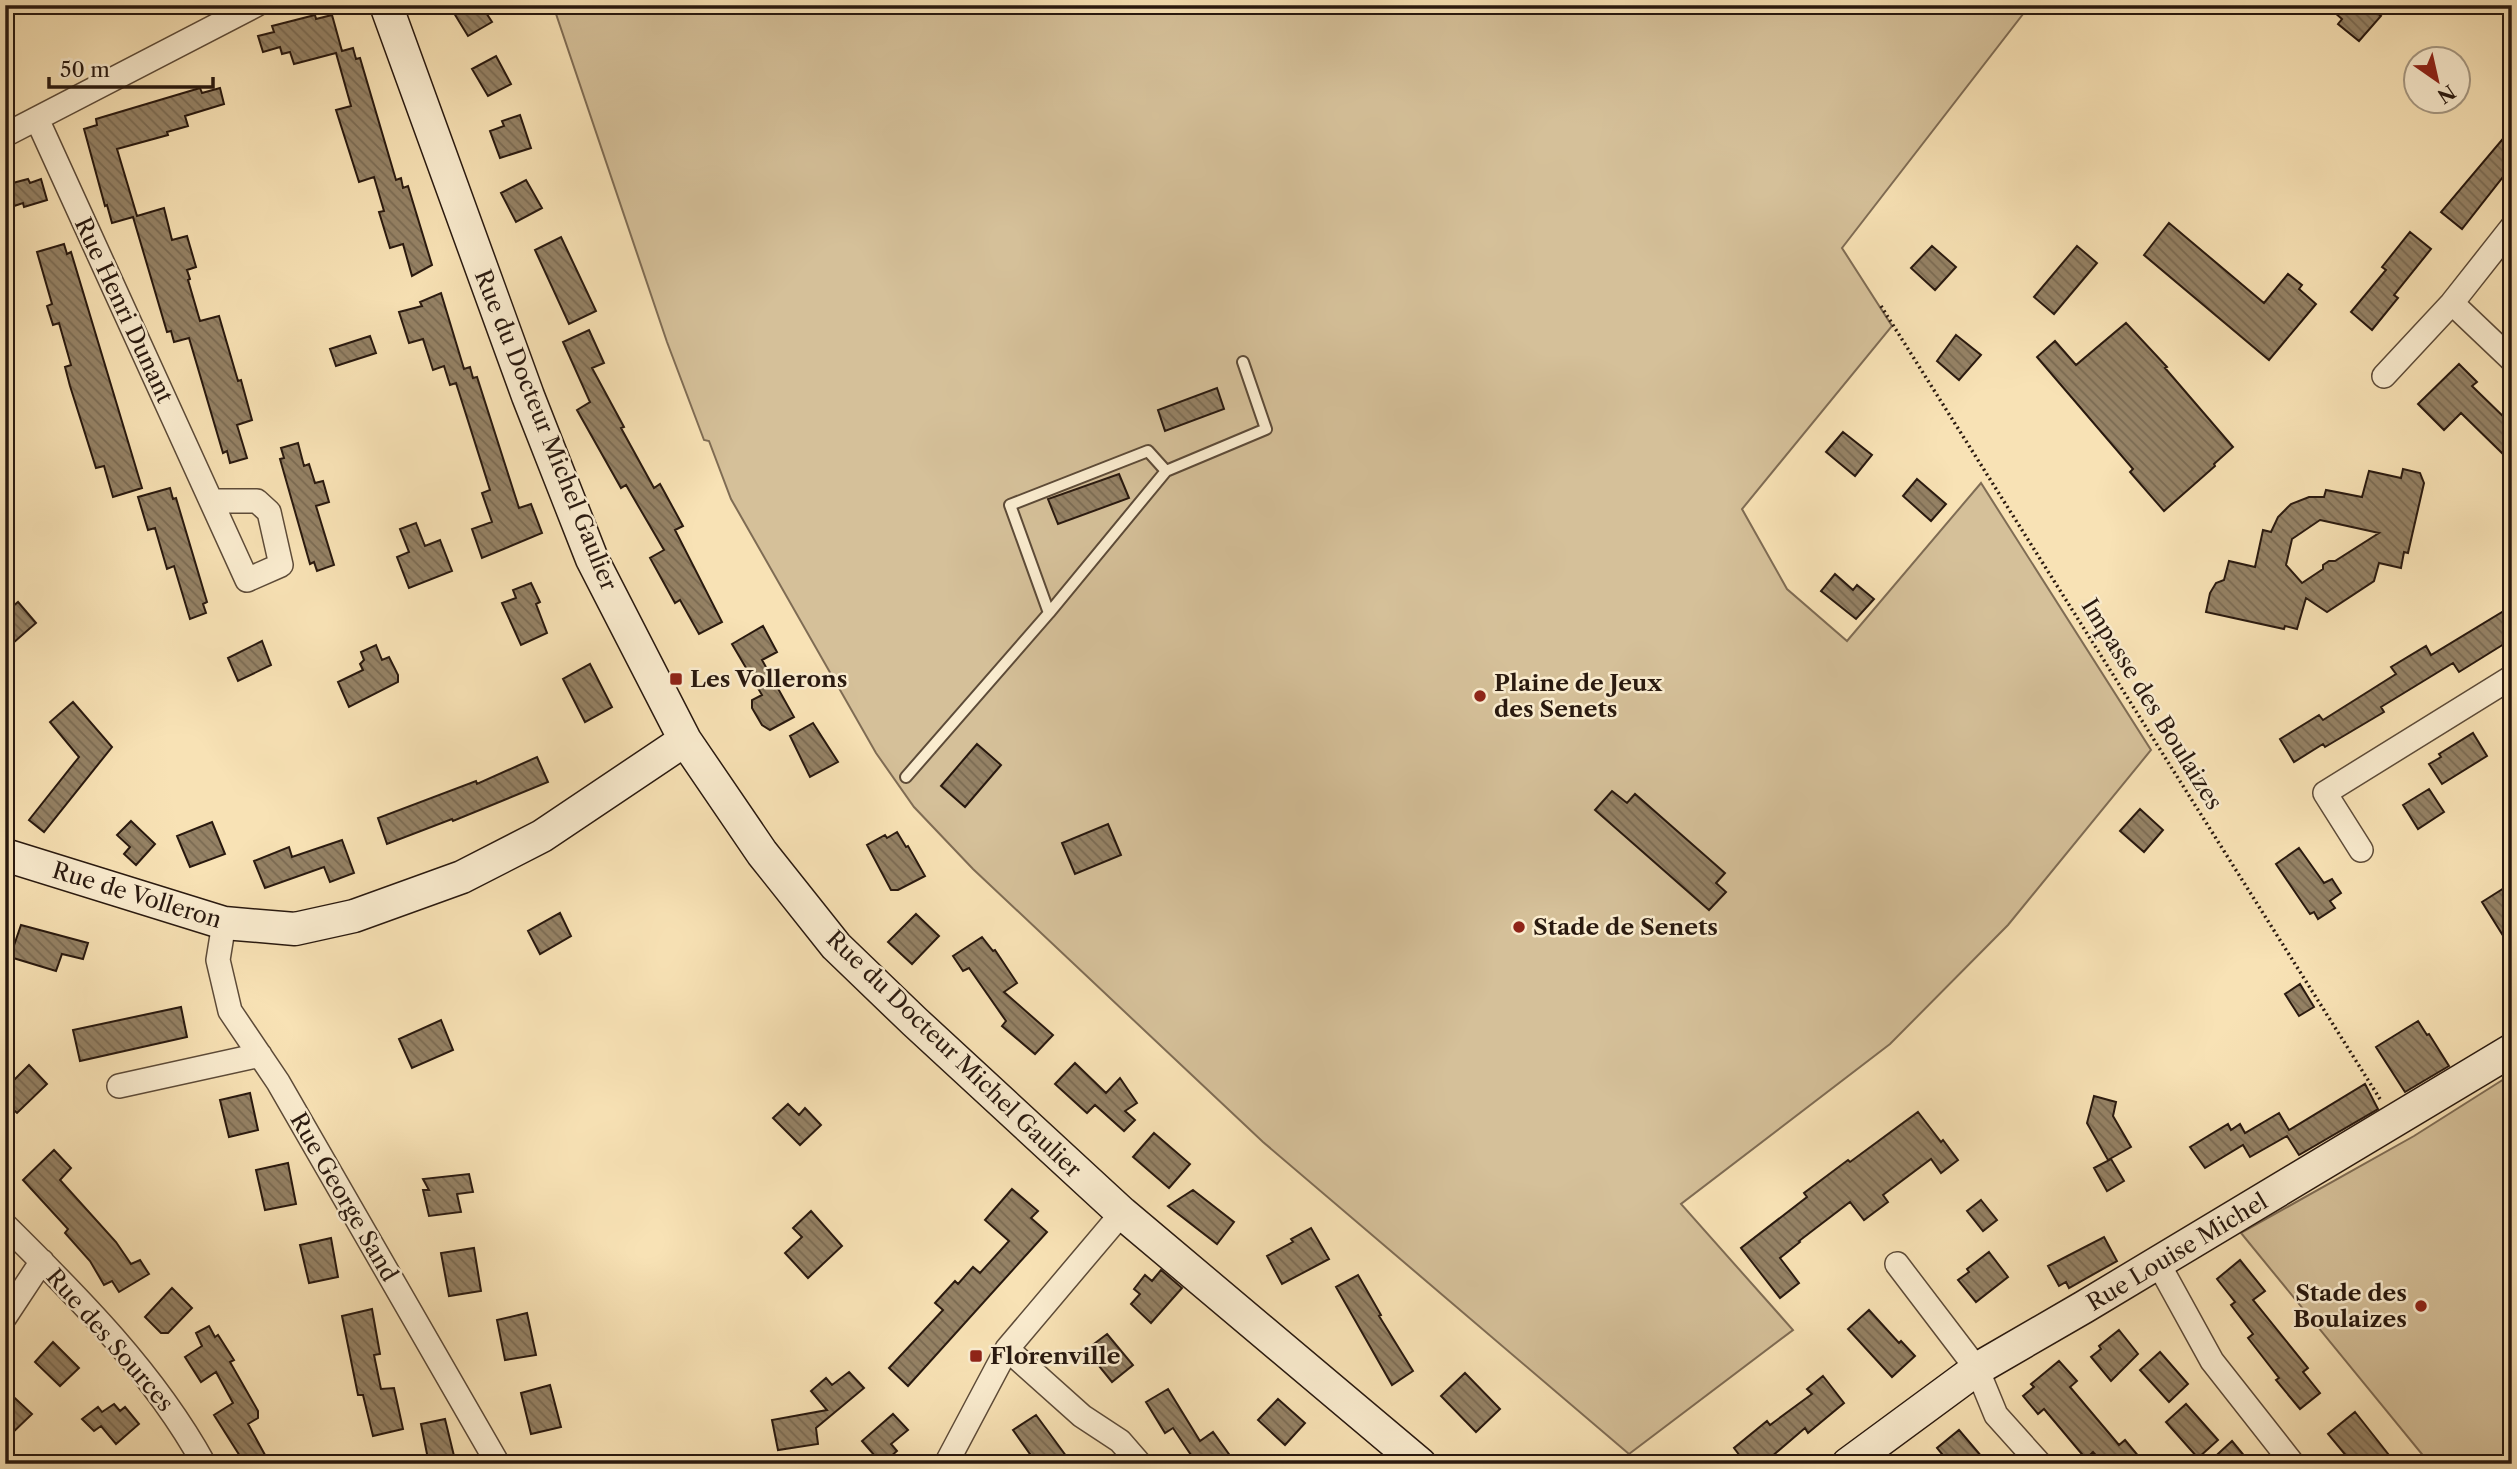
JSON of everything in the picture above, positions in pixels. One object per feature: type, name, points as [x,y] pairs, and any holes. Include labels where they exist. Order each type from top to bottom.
[{"type":"street","points":[[5,135],[256,5]]},
{"type":"street","name":"Rue du Docteur Michel Gaulier","points":[[386,5],[528,396],[592,559],[685,740],[762,853],[836,946],[915,1022],[1122,1213],[1420,1464]]},
{"type":"street","name":"Rue Henri Dunant","points":[[37,119],[212,501]]},
{"type":"street","points":[[2384,376],[2509,238]]},
{"type":"street","points":[[2452,303],[2512,360]]},
{"type":"street","points":[[2361,850],[2325,793],[2512,677]]},
{"type":"street","name":"Rue de Volleron","points":[[5,855],[224,923],[295,929],[354,916],[462,877],[542,836],[685,740]]},
{"type":"street","name":"Rue George Sand","points":[[224,923],[218,960],[230,1011],[278,1082],[498,1464]]},
{"type":"street","name":"Rue Louise Michel","points":[[1848,1464],[1977,1369],[2512,1050]]},
{"type":"street","points":[[119,1086],[260,1055]]},
{"type":"street","points":[[946,1464],[1007,1349],[1122,1213]]},
{"type":"street","name":"Rue des Sources","points":[[5,1225],[118,1344],[182,1424],[204,1464]]},
{"type":"street","points":[[5,1317],[42,1261]]},
{"type":"street","points":[[2158,1263],[2212,1361],[2293,1464]]},
{"type":"street","points":[[1897,1264],[1977,1369],[1996,1415],[2040,1464]]},
{"type":"street","points":[[1007,1349],[1082,1416],[1121,1441],[1140,1464]]},
{"type":"lane","points":[[906,777],[1049,613],[1167,471],[1266,429],[1243,362]]},
{"type":"lane","points":[[1049,613],[1010,505],[1148,451],[1167,471]]},
{"type":"path","name":"Impasse des Boulaizes","points":[[1881,306],[2394,1121]]},
{"type":"shaded area","name":"Plaine de Jeux des Senets","points":[[553,5],[2030,5],[1842,248],[1892,326],[1742,509],[1787,589],[1847,641],[1981,483],[2151,750],[2008,925],[1890,1044],[1681,1204],[1793,1330],[1629,1454],[1263,1142],[973,869],[914,807],[876,753],[731,499],[709,441],[704,440],[667,342]]},
{"type":"shaded area","name":"Stade des Boulaizes","points":[[2512,1074],[2512,1464],[2430,1464],[2241,1233],[2414,1136]]},
{"type":"building","points":[[449,5],[481,5],[492,22],[468,36]]},
{"type":"building","points":[[2326,5],[2367,5],[2381,16],[2359,41],[2338,24],[2342,19]]},
{"type":"building","points":[[315,15],[316,19],[332,15],[342,51],[353,48],[356,59],[360,58],[396,180],[401,178],[403,188],[408,186],[432,265],[412,276],[403,244],[390,248],[379,212],[384,211],[374,177],[359,182],[336,110],[351,106],[336,53],[294,64],[290,52],[282,54],[280,47],[263,52],[258,36],[274,32],[272,26]]},
{"type":"building","points":[[496,56],[511,84],[488,96],[472,69]]},
{"type":"building","points":[[200,88],[202,93],[220,88],[224,104],[185,116],[188,126],[167,132],[168,135],[117,149],[137,216],[164,208],[172,240],[187,236],[196,267],[187,270],[188,280],[200,321],[219,316],[252,420],[237,425],[247,458],[230,463],[227,451],[223,453],[189,338],[174,342],[171,331],[167,332],[133,217],[112,223],[84,129],[97,125],[96,119]]},
{"type":"building","points":[[520,115],[531,148],[500,158],[490,131],[504,126],[502,121]]},
{"type":"building","points":[[2512,128],[2512,184],[2503,177],[2462,229],[2441,212]]},
{"type":"building","points":[[28,179],[30,183],[41,179],[47,200],[5,209],[5,185]]},
{"type":"building","points":[[526,180],[542,208],[516,222],[501,193]]},
{"type":"building","points":[[2169,223],[2264,303],[2288,274],[2302,285],[2299,289],[2316,304],[2269,360],[2144,255]]},
{"type":"building","points":[[2410,232],[2431,249],[2394,295],[2398,298],[2372,330],[2351,312],[2386,270],[2382,267]]},
{"type":"building","points":[[561,237],[596,311],[569,324],[535,250]]},
{"type":"building","points":[[64,244],[67,254],[71,252],[142,488],[113,497],[104,466],[96,468],[65,367],[71,365],[59,323],[53,325],[47,306],[52,304],[37,252]]},
{"type":"building","points":[[1932,246],[1956,267],[1935,290],[1911,268]]},
{"type":"building","points":[[2077,246],[2097,263],[2054,314],[2034,297]]},
{"type":"building","points":[[441,293],[464,369],[470,367],[473,378],[477,377],[519,508],[531,504],[542,533],[482,558],[472,529],[492,522],[482,493],[490,490],[456,383],[450,385],[444,366],[433,370],[423,339],[409,343],[399,312],[422,306],[420,302]]},
{"type":"building","points":[[2126,323],[2167,367],[2165,368],[2233,447],[2164,511],[2130,472],[2133,469],[2037,357],[2055,341],[2076,365]]},
{"type":"building","points":[[589,330],[604,363],[592,368],[654,488],[660,484],[683,526],[675,530],[722,622],[699,634],[680,600],[675,603],[650,558],[664,550],[626,485],[621,488],[577,410],[590,402],[563,342]]},
{"type":"building","points":[[1956,335],[1981,355],[1959,380],[1937,361]]},
{"type":"building","points":[[370,336],[376,353],[336,366],[330,349]]},
{"type":"building","points":[[2459,364],[2477,382],[2472,386],[2512,425],[2512,447],[2504,455],[2461,413],[2444,430],[2418,404]]},
{"type":"building","points":[[1217,388],[1224,409],[1165,431],[1158,410]]},
{"type":"building","points":[[1843,432],[1872,455],[1855,476],[1826,452]]},
{"type":"building","points":[[298,443],[304,466],[309,464],[315,483],[323,481],[329,502],[316,506],[334,565],[317,571],[314,562],[310,564],[280,459],[284,458],[281,448]]},
{"type":"building","points":[[2403,469],[2420,473],[2424,483],[2408,553],[2404,552],[2401,568],[2379,563],[2374,581],[2327,612],[2306,598],[2297,629],[2285,626],[2284,629],[2206,612],[2210,593],[2216,583],[2224,580],[2229,561],[2255,567],[2263,530],[2271,532],[2278,517],[2291,504],[2309,497],[2324,497],[2326,490],[2362,497],[2369,471],[2401,478]],"holes":[[[2320,520],[2379,533],[2335,561],[2329,561],[2323,565],[2323,569],[2302,583],[2286,565],[2292,539]]]},
{"type":"building","points":[[1119,474],[1129,498],[1058,524],[1048,499]]},
{"type":"building","points":[[1917,479],[1946,504],[1931,521],[1903,496]]},
{"type":"building","points":[[170,488],[173,499],[176,498],[207,602],[203,604],[206,613],[190,619],[174,566],[167,569],[155,528],[148,530],[138,497]]},
{"type":"building","points":[[416,523],[425,546],[440,540],[452,571],[409,588],[397,557],[409,552],[400,529]]},
{"type":"building","points":[[1835,574],[1853,590],[1857,585],[1874,599],[1856,619],[1821,591]]},
{"type":"building","points":[[531,583],[540,602],[536,604],[547,633],[521,645],[502,603],[516,598],[513,590]]},
{"type":"building","points":[[18,602],[36,623],[5,650],[5,613]]},
{"type":"building","points":[[2512,606],[2512,639],[2459,672],[2453,663],[2381,707],[2384,712],[2294,762],[2280,739],[2319,715],[2323,720],[2396,674],[2391,667],[2426,646],[2431,655]]},
{"type":"building","points":[[763,626],[777,652],[762,660],[794,717],[770,730],[762,725],[752,708],[752,700],[762,695],[732,644]]},
{"type":"building","points":[[262,641],[271,665],[238,681],[228,658]]},
{"type":"building","points":[[376,645],[382,660],[389,657],[398,675],[398,682],[349,707],[338,682],[363,670],[360,664],[364,660],[361,652]]},
{"type":"building","points":[[590,664],[612,707],[585,722],[563,679]]},
{"type":"building","points":[[73,702],[112,747],[44,832],[29,820],[79,757],[50,722]]},
{"type":"building","points":[[813,723],[838,762],[810,777],[790,736]]},
{"type":"building","points":[[2473,733],[2487,756],[2442,784],[2429,764],[2441,757],[2439,754]]},
{"type":"building","points":[[977,744],[1001,765],[965,807],[941,786]]},
{"type":"building","points":[[537,757],[548,782],[453,821],[452,819],[387,844],[378,818],[476,781],[477,784]]},
{"type":"building","points":[[2429,789],[2444,812],[2418,829],[2403,805]]},
{"type":"building","points":[[1612,791],[1627,803],[1635,794],[1725,873],[1716,883],[1726,892],[1709,910],[1595,810]]},
{"type":"building","points":[[2140,809],[2163,830],[2144,852],[2120,831]]},
{"type":"building","points":[[131,821],[155,844],[136,865],[124,854],[130,847],[117,835]]},
{"type":"building","points":[[212,822],[225,854],[190,867],[177,836]]},
{"type":"building","points":[[1108,824],[1121,855],[1075,874],[1062,843]]},
{"type":"building","points":[[897,832],[925,876],[898,890],[891,890],[867,845]]},
{"type":"building","points":[[342,840],[354,873],[330,882],[324,867],[265,888],[254,861],[289,847],[292,857]]},
{"type":"building","points":[[2299,848],[2324,883],[2332,879],[2341,893],[2330,901],[2335,908],[2318,919],[2314,912],[2310,914],[2276,864]]},
{"type":"building","points":[[2512,883],[2512,950],[2482,902]]},
{"type":"building","points":[[560,913],[571,936],[540,954],[528,931]]},
{"type":"building","points":[[916,914],[939,936],[912,964],[888,942]]},
{"type":"building","points":[[21,925],[88,943],[83,959],[62,954],[56,971],[10,957]]},
{"type":"building","points":[[982,937],[993,951],[995,950],[1017,983],[1004,992],[1053,1035],[1035,1054],[1002,1026],[1006,1021],[969,968],[963,971],[953,956]]},
{"type":"building","points":[[2300,984],[2314,1007],[2299,1016],[2285,994]]},
{"type":"building","points":[[181,1007],[187,1037],[80,1061],[73,1030]]},
{"type":"building","points":[[441,1020],[453,1050],[412,1068],[399,1039]]},
{"type":"building","points":[[2418,1021],[2449,1066],[2405,1092],[2376,1047]]},
{"type":"building","points":[[1075,1063],[1106,1093],[1120,1078],[1137,1103],[1125,1111],[1135,1120],[1124,1131],[1095,1105],[1087,1113],[1055,1084]]},
{"type":"building","points":[[29,1065],[47,1084],[17,1113],[5,1102],[5,1089]]},
{"type":"building","points":[[2365,1084],[2378,1109],[2299,1155],[2287,1136],[2250,1157],[2243,1145],[2205,1168],[2190,1147],[2228,1124],[2231,1130],[2240,1124],[2245,1133],[2279,1113],[2289,1130]]},
{"type":"building","points":[[250,1093],[258,1130],[229,1137],[220,1100]]},
{"type":"building","points":[[2094,1096],[2116,1102],[2113,1116],[2131,1147],[2108,1160],[2087,1123]]},
{"type":"building","points":[[788,1104],[799,1115],[805,1108],[821,1125],[800,1145],[773,1118]]},
{"type":"building","points":[[1918,1112],[1958,1160],[1941,1173],[1931,1159],[1883,1195],[1888,1202],[1864,1220],[1850,1202],[1799,1241],[1780,1258],[1799,1283],[1780,1298],[1741,1248],[1807,1197],[1804,1193]]},
{"type":"building","points":[[1154,1133],[1190,1164],[1169,1188],[1133,1157]]},
{"type":"building","points":[[54,1150],[71,1168],[60,1180],[116,1242],[131,1264],[140,1260],[149,1274],[119,1292],[112,1281],[104,1285],[90,1261],[65,1233],[68,1229],[23,1180]]},
{"type":"building","points":[[2111,1159],[2124,1181],[2107,1191],[2094,1168]]},
{"type":"building","points":[[288,1163],[296,1204],[265,1210],[256,1170]]},
{"type":"building","points":[[469,1174],[473,1192],[457,1194],[461,1212],[429,1216],[423,1190],[429,1190],[423,1179]]},
{"type":"building","points":[[1012,1189],[1038,1211],[1031,1218],[1047,1232],[908,1386],[889,1368],[943,1310],[935,1303],[955,1281],[958,1284],[973,1267],[980,1273],[1009,1241],[985,1220]]},
{"type":"building","points":[[1193,1190],[1234,1222],[1217,1244],[1168,1206]]},
{"type":"building","points":[[1981,1200],[1997,1220],[1983,1231],[1967,1211]]},
{"type":"building","points":[[811,1211],[842,1246],[808,1278],[785,1253],[802,1237],[793,1228]]},
{"type":"building","points":[[1311,1228],[1329,1259],[1282,1284],[1267,1256],[1293,1242],[1291,1239]]},
{"type":"building","points":[[2104,1237],[2117,1261],[2069,1288],[2066,1282],[2059,1286],[2048,1266]]},
{"type":"building","points":[[331,1238],[338,1277],[309,1283],[300,1245]]},
{"type":"building","points":[[474,1248],[481,1291],[449,1296],[441,1253]]},
{"type":"building","points":[[1989,1252],[2008,1277],[1976,1302],[1958,1280],[1969,1272],[1967,1269]]},
{"type":"building","points":[[2240,1260],[2265,1291],[2253,1300],[2308,1368],[2303,1372],[2320,1393],[2300,1409],[2276,1380],[2279,1378],[2248,1338],[2253,1334],[2231,1305],[2235,1302],[2217,1279]]},
{"type":"building","points":[[1161,1270],[1182,1288],[1151,1323],[1131,1304],[1140,1294],[1134,1289],[1145,1275],[1152,1281]]},
{"type":"building","points":[[1358,1275],[1381,1315],[1379,1316],[1413,1371],[1392,1385],[1336,1287]]},
{"type":"building","points":[[172,1288],[192,1308],[168,1333],[161,1333],[145,1317]]},
{"type":"building","points":[[372,1309],[380,1354],[374,1355],[381,1389],[394,1388],[403,1429],[373,1436],[363,1395],[358,1395],[342,1316]]},
{"type":"building","points":[[1869,1310],[1899,1343],[1901,1341],[1915,1356],[1892,1377],[1848,1329]]},
{"type":"building","points":[[527,1313],[536,1355],[505,1360],[497,1320]]},
{"type":"building","points":[[209,1326],[234,1360],[230,1362],[258,1411],[258,1418],[248,1424],[270,1464],[245,1464],[214,1415],[233,1403],[216,1372],[201,1382],[185,1357],[202,1346],[196,1333]]},
{"type":"building","points":[[2119,1330],[2138,1354],[2111,1381],[2091,1357],[2101,1349],[2099,1346]]},
{"type":"building","points":[[1107,1334],[1133,1365],[1112,1382],[1086,1350]]},
{"type":"building","points":[[53,1342],[79,1368],[60,1386],[35,1362]]},
{"type":"building","points":[[2160,1352],[2188,1384],[2169,1402],[2140,1370]]},
{"type":"building","points":[[2059,1361],[2077,1381],[2070,1387],[2119,1445],[2125,1440],[2145,1464],[2098,1464],[2101,1461],[2093,1452],[2086,1459],[2044,1409],[2038,1414],[2023,1396],[2034,1387],[2031,1384]]},
{"type":"building","points":[[849,1372],[864,1388],[816,1428],[818,1444],[778,1450],[772,1420],[827,1410],[811,1391],[826,1378],[832,1385]]},
{"type":"building","points":[[1465,1373],[1500,1409],[1476,1432],[1441,1396]]},
{"type":"building","points":[[1823,1376],[1844,1403],[1808,1433],[1805,1428],[1763,1464],[1746,1464],[1734,1448],[1767,1421],[1770,1425],[1812,1394],[1807,1389]]},
{"type":"building","points":[[550,1385],[561,1427],[531,1434],[521,1393]]},
{"type":"building","points":[[5,1389],[32,1414],[5,1440]]},
{"type":"building","points":[[1168,1389],[1200,1441],[1213,1432],[1236,1464],[1197,1464],[1173,1428],[1165,1433],[1146,1402]]},
{"type":"building","points":[[1278,1399],[1305,1423],[1285,1445],[1258,1420]]},
{"type":"building","points":[[114,1404],[120,1411],[125,1407],[139,1424],[116,1444],[101,1426],[94,1431],[82,1419],[98,1407],[102,1412]]},
{"type":"building","points":[[2186,1404],[2218,1440],[2198,1458],[2166,1422]]},
{"type":"building","points":[[2355,1412],[2396,1464],[2353,1464],[2328,1434]]},
{"type":"building","points":[[893,1414],[908,1430],[891,1444],[897,1451],[882,1464],[862,1441]]},
{"type":"building","points":[[1036,1415],[1072,1464],[1037,1464],[1013,1430]]},
{"type":"building","points":[[445,1419],[456,1464],[429,1464],[421,1424]]},
{"type":"building","points":[[1959,1430],[1988,1464],[1950,1464],[1937,1448]]},
{"type":"building","points":[[2232,1441],[2251,1464],[2207,1464]]},
{"type":"place","name":"Les Vollerons","points":[[676,679]]},
{"type":"place","name":"Plaine de Jeux des Senets","points":[[1480,696]]},
{"type":"place","name":"Stade de Senets","points":[[1519,927]]},
{"type":"place","name":"Stade des Boulaizes","points":[[2421,1306]]},
{"type":"place","name":"Florenville","points":[[976,1356]]}]
